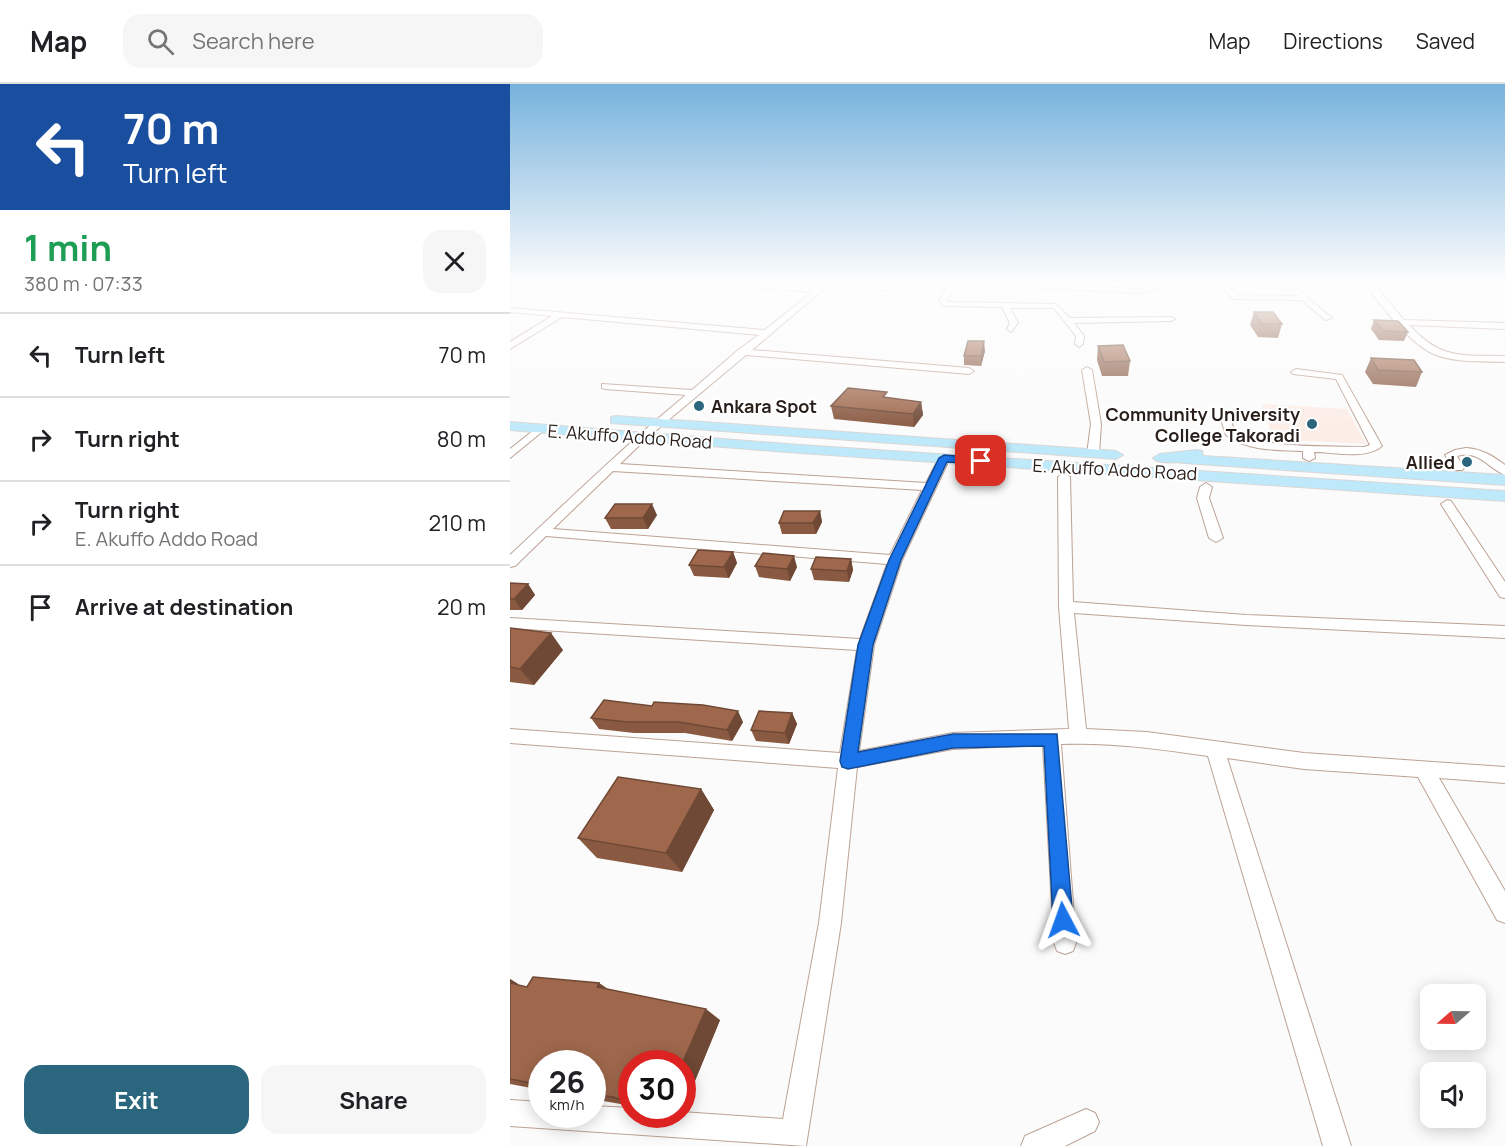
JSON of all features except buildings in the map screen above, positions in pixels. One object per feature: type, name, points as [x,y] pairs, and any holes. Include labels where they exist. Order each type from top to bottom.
[{"type":"main road","name":"E. Akuffo Addo Road","points":[[510,414],[1505,480]]},
{"type":"main road","name":"E. Akuffo Addo Road","points":[[510,426],[981,461],[1505,496]]},
{"type":"main road","points":[[1160,458],[1221,452],[1308,453],[1505,471]]},
{"type":"main road","points":[[981,461],[1064,477],[1505,508]]},
{"type":"street","points":[[510,346],[532,333]]},
{"type":"street","points":[[761,333],[766,333]]},
{"type":"street","points":[[510,563],[643,435],[766,333]]},
{"type":"street","points":[[1077,333],[1080,336],[1079,344]]},
{"type":"street","points":[[1414,333],[1438,353],[1505,359]]},
{"type":"street","points":[[741,352],[969,371]]},
{"type":"street","points":[[1087,370],[1096,424],[1093,454]]},
{"type":"street","points":[[1226,420],[1229,432],[1236,439],[1248,443],[1308,453],[1365,450],[1376,446],[1340,376],[1296,372]]},
{"type":"street","points":[[605,386],[693,393]]},
{"type":"street","points":[[510,455],[539,429]]},
{"type":"street","points":[[510,1113],[793,1140],[830,923],[848,761],[866,645],[895,560],[944,458]]},
{"type":"street","points":[[609,467],[930,487]]},
{"type":"street","points":[[1064,477],[1066,607],[1078,736]]},
{"type":"street","points":[[1206,487],[1203,498],[1216,538]]},
{"type":"street","points":[[1447,504],[1505,593]]},
{"type":"street","points":[[541,532],[895,560]]},
{"type":"street","points":[[1066,607],[1246,620],[1505,632]]},
{"type":"street","points":[[510,623],[866,645]]},
{"type":"street","points":[[510,735],[848,761],[953,741],[1052,739],[1078,736],[1147,740],[1304,761],[1505,775]]},
{"type":"street","points":[[1052,739],[1065,943]]},
{"type":"street","points":[[1215,749],[1337,1146]]},
{"type":"street","points":[[1423,769],[1505,912]]},
{"type":"street","points":[[1035,1146],[1086,1122]]},
{"type":"shaded area","name":"Community University College Takoradi","points":[[1262,404],[1347,409],[1366,444],[1273,439]]},
{"type":"place","name":"Ankara Spot","points":[[699,406]]},
{"type":"place","name":"Community University College Takoradi","points":[[1312,424]]},
{"type":"place","name":"Allied","points":[[1467,462]]},
{"type":"route","points":[[981,461],[944,458],[895,560],[866,645],[848,761],[953,741],[1009,738],[1052,739],[1063,920]]}]
